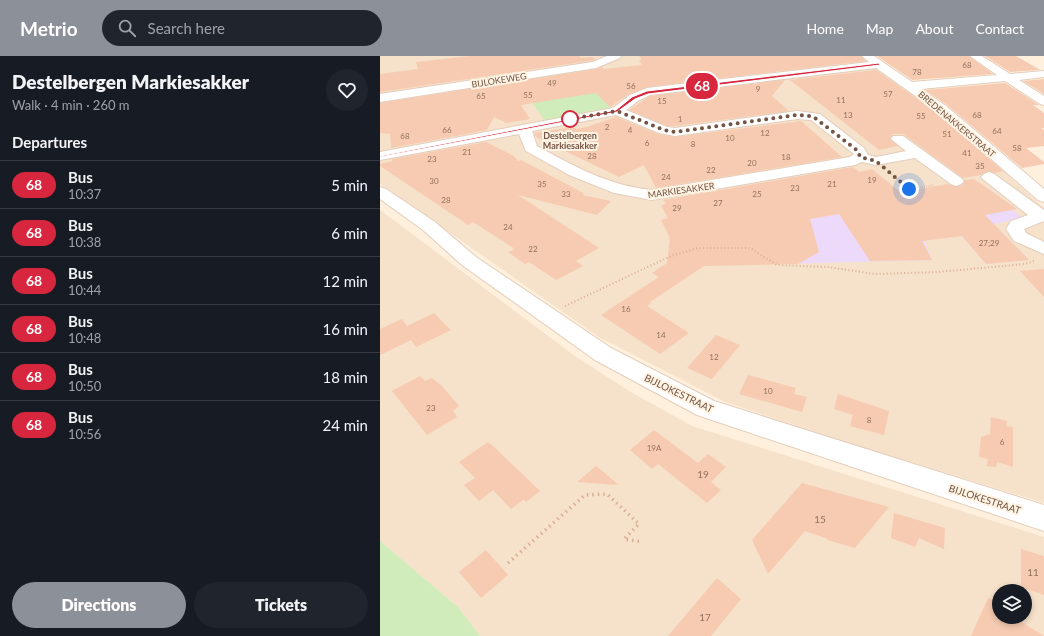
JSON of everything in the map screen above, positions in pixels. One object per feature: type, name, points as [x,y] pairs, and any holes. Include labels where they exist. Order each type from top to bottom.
[{"type":"street","name":"BIJLOKEWEG","points":[[380,98],[596,65],[616,56]]},
{"type":"street","name":"BREDENAKKERSTRAAT","points":[[867,56],[942,109],[1044,197]]},
{"type":"street","points":[[975,56],[1044,101]]},
{"type":"street","points":[[380,156],[617,111],[634,98],[647,92],[879,64]]},
{"type":"street","points":[[911,86],[1044,74]]},
{"type":"street","points":[[617,111],[664,130],[675,132],[797,115],[810,116],[815,118],[858,151],[860,157],[876,161],[918,154]]},
{"type":"street","name":"MARKIESAKKER","points":[[524,128],[531,148],[556,162],[611,189],[644,195],[652,195],[855,161],[860,157]]},
{"type":"street","points":[[898,139],[956,181]]},
{"type":"street","points":[[989,177],[1042,215]]},
{"type":"street","name":"BIJLOKESTRAAT","points":[[380,192],[429,226],[469,261],[603,354],[706,408],[1044,518]]},
{"type":"street","points":[[1042,215],[1017,225],[1015,229],[1020,237],[1044,249]]},
{"type":"path","points":[[876,161],[909,189],[956,181]]},
{"type":"path","points":[[546,315],[670,256],[698,248],[750,248],[777,265],[828,267],[875,274],[938,272],[1025,264],[1040,259],[1044,249]]},
{"type":"path","points":[[508,563],[585,495],[607,494],[639,524],[624,539],[643,542]]},
{"type":"shaded area","points":[[380,56],[862,56],[945,118],[1044,208],[1044,503],[856,445],[725,402],[599,337],[380,184]]},
{"type":"shaded area","points":[[975,180],[1017,209],[1012,210],[1023,218],[994,224],[1029,260],[986,264],[952,225],[919,228],[932,260],[780,264],[776,226],[930,188]]},
{"type":"shaded area","points":[[380,210],[572,354],[629,391],[692,426],[1044,537],[1044,636],[480,636],[459,608],[380,541]]},
{"type":"green space","points":[[595,92],[610,107],[607,109],[545,121],[532,103]]},
{"type":"green space","points":[[380,541],[459,608],[480,636],[380,636]]},
{"type":"building","points":[[470,56],[579,56],[581,58],[593,57],[595,60],[380,92],[380,74],[418,69],[416,62]]},
{"type":"building","points":[[639,56],[861,56],[865,61],[647,87],[629,94],[610,107],[596,93],[521,105],[530,119],[507,123],[494,117],[487,130],[391,148],[390,134],[380,133],[380,103],[602,67],[604,69],[642,65],[639,60],[642,60]]},
{"type":"building","points":[[877,56],[969,56],[993,74],[912,80]]},
{"type":"building","points":[[985,56],[1016,56],[1040,70],[1010,72]]},
{"type":"building","points":[[876,70],[937,113],[1003,171],[995,173],[988,171],[981,175],[963,178],[903,134],[893,134],[890,138],[898,146],[879,150],[790,80]]},
{"type":"building","points":[[1044,79],[1044,94],[1023,81]]},
{"type":"building","points":[[785,80],[772,96],[789,111],[667,126],[629,110],[650,96]]},
{"type":"building","points":[[1005,83],[1039,105],[1033,105],[1044,113],[1044,128],[1041,128],[1044,130],[1044,146],[1026,148],[1044,162],[1044,164],[1022,168],[947,105],[925,90]]},
{"type":"building","points":[[616,117],[658,134],[675,137],[801,121],[842,157],[656,188],[644,165],[619,177],[536,137],[534,133],[574,127],[576,129],[587,127]]},
{"type":"building","points":[[486,142],[514,156],[518,161],[521,160],[585,194],[582,195],[611,201],[597,215],[518,195],[599,248],[576,261],[583,266],[556,280],[529,262],[525,264],[508,252],[515,249],[473,222],[468,225],[380,166],[380,164],[392,161],[392,159]]},
{"type":"building","points":[[853,167],[859,172],[872,169],[900,192],[948,184],[957,187],[962,185],[965,180],[974,179],[1017,209],[985,215],[1029,260],[986,264],[962,236],[922,241],[932,260],[870,261],[839,214],[810,219],[819,252],[798,264],[704,266],[650,302],[651,303],[647,306],[689,333],[660,354],[601,315],[659,277],[652,273],[667,263],[670,238],[661,220],[668,218],[661,205],[666,204],[663,200]]},
{"type":"building","points":[[1044,269],[1044,297],[1020,271]]},
{"type":"building","points":[[434,313],[451,330],[416,347],[411,340],[380,355],[380,329],[402,319],[407,326]]},
{"type":"building","points":[[716,335],[740,345],[712,379],[687,368]]},
{"type":"building","points":[[748,375],[796,388],[794,394],[807,397],[802,412],[739,394]]},
{"type":"building","points":[[420,376],[425,381],[432,378],[442,386],[459,406],[453,411],[457,417],[427,435],[392,391]]},
{"type":"building","points":[[838,394],[889,411],[884,435],[850,426],[853,415],[834,409]]},
{"type":"building","points":[[991,417],[1007,421],[1006,426],[1013,427],[1013,467],[997,462],[996,467],[987,466],[988,459],[979,457],[981,437],[990,434]]},
{"type":"building","points":[[654,430],[698,463],[708,454],[726,467],[711,482],[721,490],[707,503],[658,464],[652,469],[630,450]]},
{"type":"building","points":[[488,442],[540,491],[526,502],[524,499],[511,509],[493,490],[479,501],[464,485],[475,478],[459,462]]},
{"type":"building","points":[[596,466],[619,485],[577,482]]},
{"type":"building","points":[[802,483],[889,507],[855,548],[827,540],[828,539],[805,531],[768,574],[752,540]]},
{"type":"building","points":[[894,513],[945,528],[944,549],[919,538],[915,547],[891,538]]},
{"type":"building","points":[[1021,549],[1044,556],[1044,595],[1032,591],[1032,584],[1021,584]]},
{"type":"building","points":[[486,550],[508,575],[481,598],[459,572]]},
{"type":"building","points":[[717,578],[741,599],[711,636],[668,636]]},
{"type":"building","points":[[988,598],[992,600],[992,624],[1024,624],[1044,636],[971,636]]},
{"type":"bus line","name":"68","points":[[380,156],[561,120],[617,111],[634,98],[647,92],[879,64]]},
{"type":"place","name":"Destelbergen Markiesakker","points":[[570,119]]},
{"type":"route","points":[[570,119],[617,111],[664,130],[675,132],[797,115],[810,116],[815,118],[858,151],[861,155],[860,157],[876,161],[909,189]]}]
